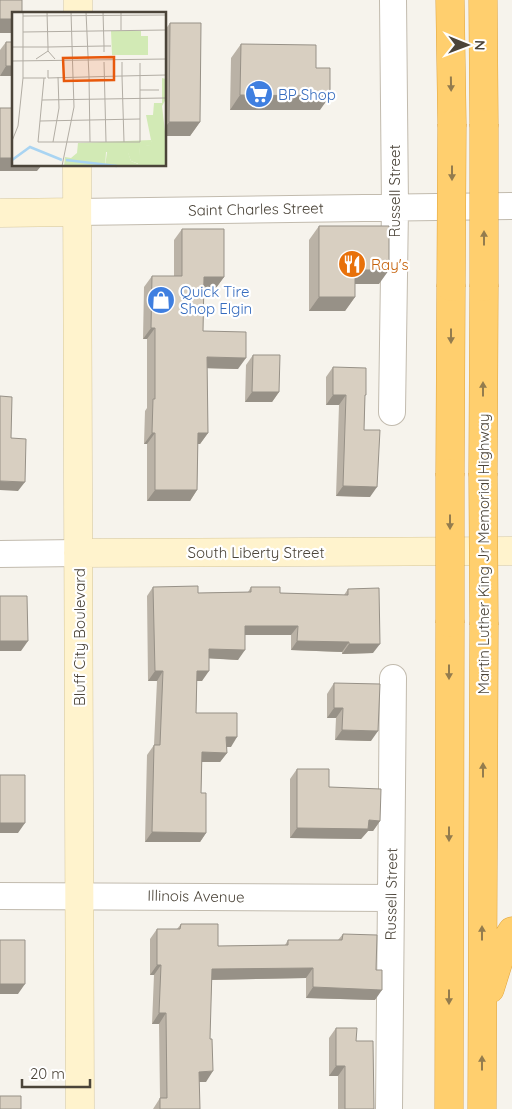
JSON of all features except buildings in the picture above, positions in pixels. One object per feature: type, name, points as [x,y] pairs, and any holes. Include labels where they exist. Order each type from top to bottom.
[{"type":"highway","points":[[449,1109],[452,124],[450,0]]},
{"type":"highway","name":"Martin Luther King Jr Memorial Highway","points":[[482,1109],[484,625],[483,0]]},
{"type":"highway","points":[[482,1016],[504,944],[512,931]]},
{"type":"main road","name":"Bluff City Boulevard","points":[[77,166],[80,1109]]},
{"type":"main road","name":"Saint Charles Street","points":[[0,213],[77,212]]},
{"type":"main road","name":"South Liberty Street","points":[[78,553],[512,551]]},
{"type":"street","name":"Russell Street","points":[[392,412],[395,207],[393,0]]},
{"type":"street","name":"Saint Charles Street","points":[[77,212],[512,206]]},
{"type":"street","name":"South Liberty Street","points":[[0,554],[78,553]]},
{"type":"street","name":"Russell Street","points":[[388,1109],[393,678]]},
{"type":"street","name":"Illinois Avenue","points":[[0,896],[391,898]]},
{"type":"place","name":"BP Shop","points":[[259,94]]},
{"type":"place","name":"Ray's","points":[[352,264]]},
{"type":"place","name":"Quick Tire Shop Elgin","points":[[161,300]]}]
